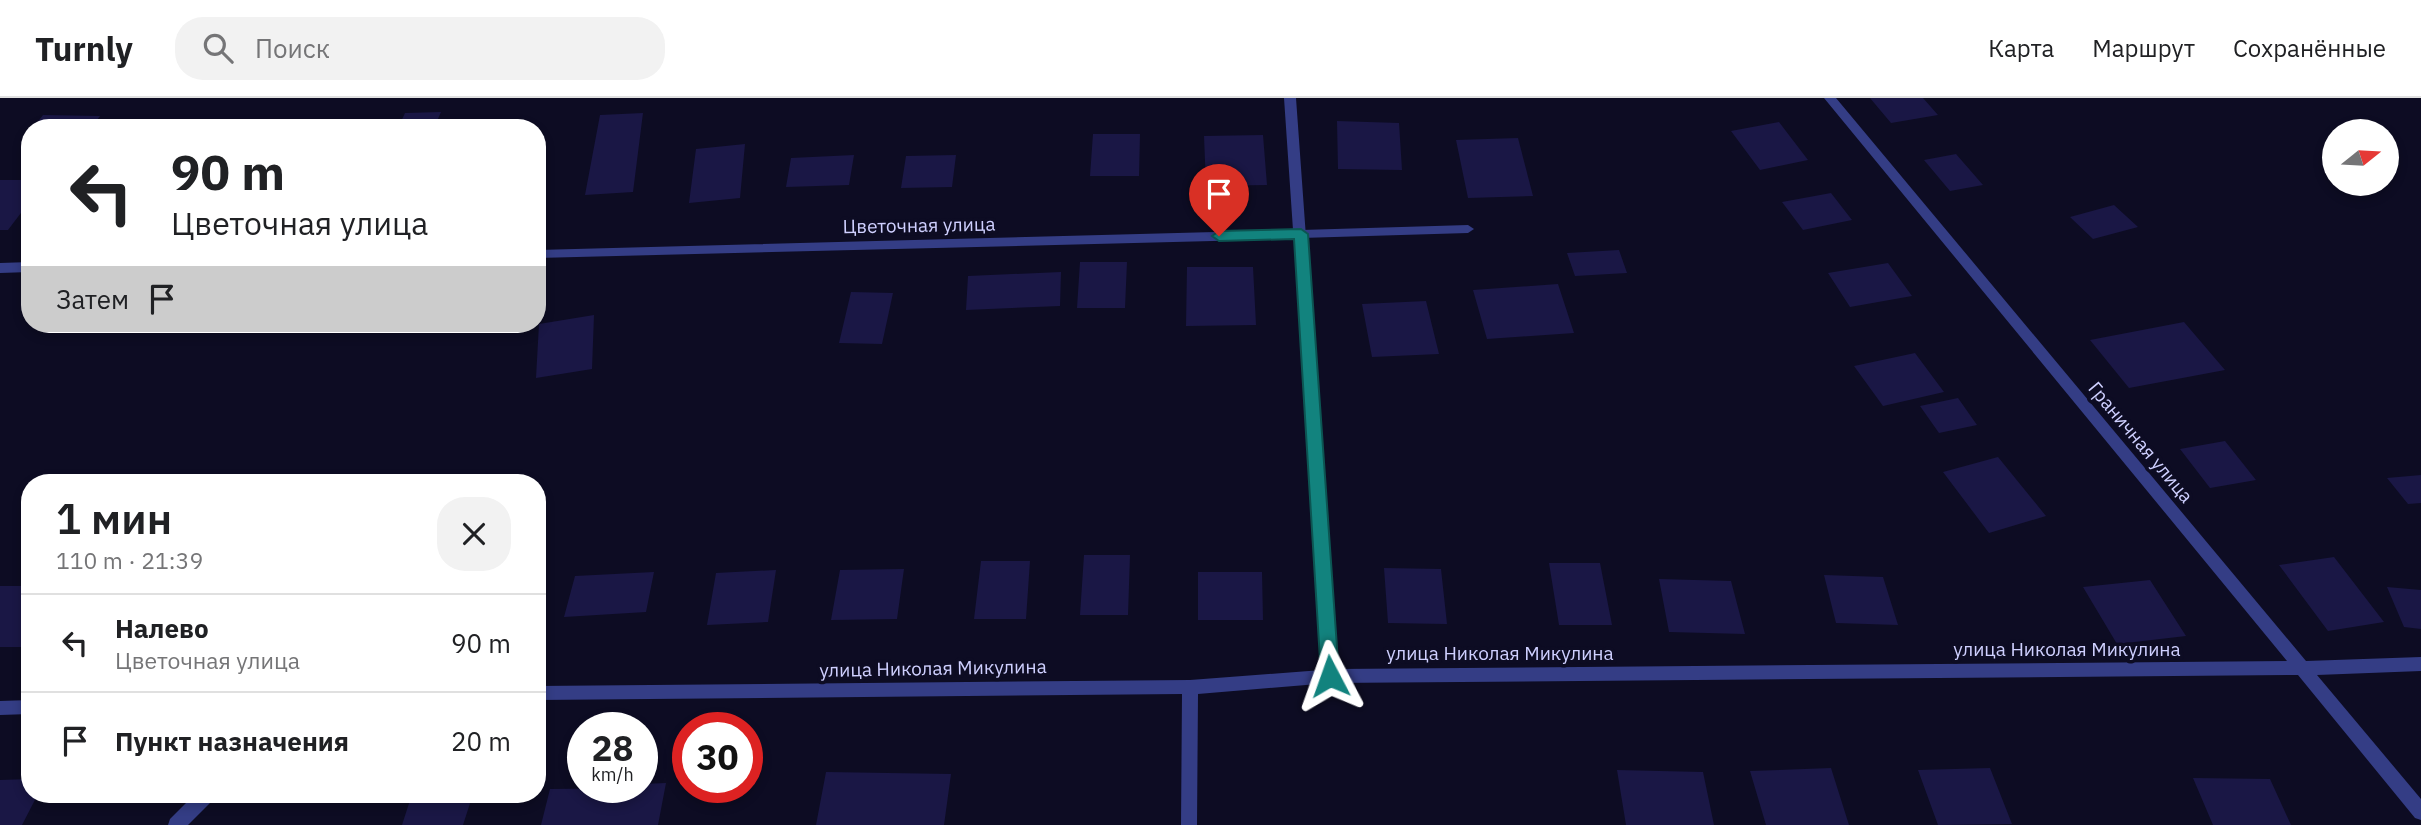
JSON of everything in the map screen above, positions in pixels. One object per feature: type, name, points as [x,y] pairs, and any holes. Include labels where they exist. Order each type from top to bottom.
[{"type":"street","points":[[1290,98],[1330,676]]},
{"type":"street","name":"Граничная улица","points":[[1830,98],[2421,811]]},
{"type":"street","name":"Цветочная улица","points":[[546,254],[1468,229]]},
{"type":"street","points":[[0,268],[21,267]]},
{"type":"street","name":"улица Николая Микулина","points":[[546,693],[1190,687],[1330,676],[2304,668],[2421,664]]},
{"type":"street","points":[[1189,825],[1190,687]]},
{"type":"street","points":[[0,708],[21,707]]},
{"type":"street","points":[[176,825],[198,803]]},
{"type":"building","points":[[1870,98],[1923,98],[1938,115],[1891,123]]},
{"type":"building","points":[[441,112],[438,119],[402,119],[405,113]]},
{"type":"building","points":[[643,113],[633,192],[585,195],[600,115]]},
{"type":"building","points":[[43,115],[100,116],[98,119],[40,119]]},
{"type":"building","points":[[1337,121],[1399,123],[1402,170],[1338,169]]},
{"type":"building","points":[[1779,122],[1808,160],[1760,170],[1731,131]]},
{"type":"building","points":[[1093,134],[1140,134],[1139,176],[1090,176]]},
{"type":"building","points":[[1263,135],[1267,185],[1206,186],[1204,136]]},
{"type":"building","points":[[1518,138],[1533,196],[1468,198],[1456,140]]},
{"type":"building","points":[[745,144],[740,198],[689,203],[696,149]]},
{"type":"building","points":[[1956,154],[1983,185],[1950,191],[1924,160]]},
{"type":"building","points":[[854,155],[849,185],[786,187],[791,158]]},
{"type":"building","points":[[956,155],[952,187],[901,188],[906,156]]},
{"type":"building","points":[[0,180],[21,180],[21,213],[8,230],[0,230]]},
{"type":"building","points":[[1831,193],[1852,220],[1803,230],[1782,202]]},
{"type":"building","points":[[2114,205],[2138,227],[2093,239],[2070,217]]},
{"type":"building","points":[[1619,250],[1627,273],[1575,276],[1567,253]]},
{"type":"building","points":[[1080,262],[1127,262],[1125,308],[1077,308]]},
{"type":"building","points":[[1888,263],[1912,296],[1850,307],[1828,273]]},
{"type":"building","points":[[1187,267],[1253,267],[1256,325],[1186,326]]},
{"type":"building","points":[[1061,272],[1060,306],[966,310],[968,276]]},
{"type":"building","points":[[1558,284],[1574,333],[1487,339],[1473,290]]},
{"type":"building","points":[[851,292],[893,293],[882,344],[839,343]]},
{"type":"building","points":[[1426,301],[1439,354],[1372,357],[1362,304]]},
{"type":"building","points":[[594,315],[592,369],[536,378],[538,333],[546,333],[546,323]]},
{"type":"building","points":[[2184,322],[2225,370],[2129,388],[2090,340]]},
{"type":"building","points":[[1915,353],[1944,392],[1883,406],[1854,366]]},
{"type":"building","points":[[1958,398],[1977,425],[1939,433],[1920,406]]},
{"type":"building","points":[[2225,441],[2256,480],[2210,488],[2180,449]]},
{"type":"building","points":[[1998,457],[2046,516],[1989,533],[1943,472]]},
{"type":"building","points":[[2421,475],[2421,503],[2408,504],[2387,478]]},
{"type":"building","points":[[1084,555],[1130,555],[1128,615],[1080,615]]},
{"type":"building","points":[[2334,557],[2384,622],[2328,631],[2279,565]]},
{"type":"building","points":[[981,561],[1030,561],[1026,619],[974,619]]},
{"type":"building","points":[[1549,563],[1600,563],[1612,625],[1559,625]]},
{"type":"building","points":[[1384,568],[1441,569],[1447,624],[1388,623]]},
{"type":"building","points":[[904,569],[897,619],[831,620],[840,570]]},
{"type":"building","points":[[776,570],[768,622],[707,625],[716,573]]},
{"type":"building","points":[[654,572],[646,612],[564,617],[575,576]]},
{"type":"building","points":[[1198,572],[1262,572],[1263,620],[1198,620]]},
{"type":"building","points":[[1824,575],[1883,577],[1898,625],[1836,623]]},
{"type":"building","points":[[1659,579],[1731,581],[1745,634],[1669,632]]},
{"type":"building","points":[[2150,580],[2186,636],[2117,644],[2083,587]]},
{"type":"building","points":[[0,586],[21,586],[21,647],[0,647]]},
{"type":"building","points":[[2387,587],[2421,590],[2421,629],[2404,627]]},
{"type":"building","points":[[1831,768],[1849,825],[1766,825],[1750,771]]},
{"type":"building","points":[[1990,768],[2012,824],[1938,825],[1918,770]]},
{"type":"building","points":[[1617,770],[1703,772],[1714,825],[1626,825]]},
{"type":"building","points":[[826,772],[951,774],[944,825],[816,825]]},
{"type":"building","points":[[2193,778],[2270,779],[2291,825],[2213,825]]},
{"type":"building","points":[[21,779],[21,803],[33,803],[22,825],[0,825],[0,780]]},
{"type":"building","points":[[658,783],[666,783],[658,825],[541,825],[550,789],[567,789],[567,803],[658,803]]},
{"type":"building","points":[[409,803],[470,803],[463,825],[402,825]]},
{"type":"route","points":[[1219,236],[1301,234],[1330,676]]}]
